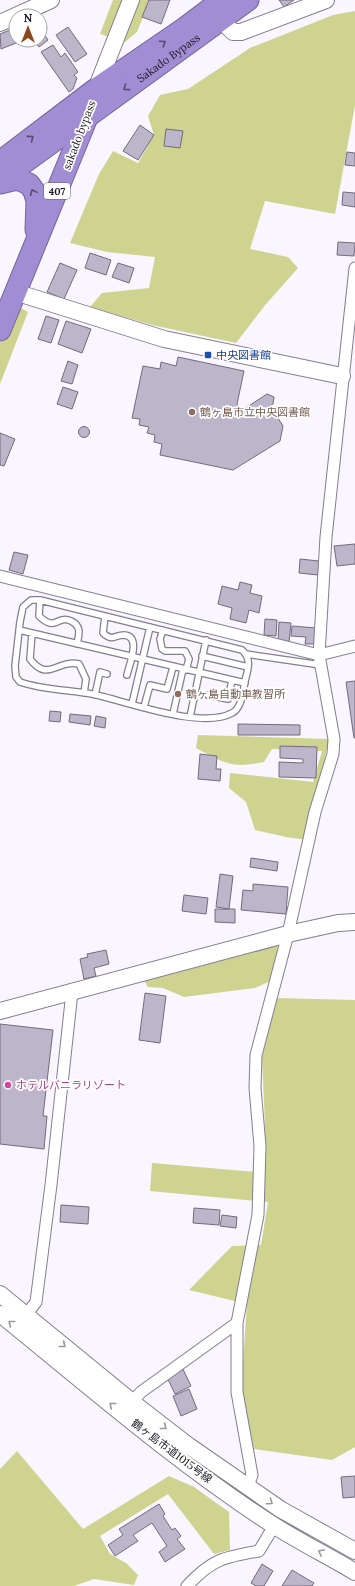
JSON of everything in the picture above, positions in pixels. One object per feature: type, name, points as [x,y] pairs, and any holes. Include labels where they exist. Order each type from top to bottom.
[{"type":"highway","name":"Sakado Bypass","points":[[0,162],[96,89],[185,28],[222,10],[248,0]]},
{"type":"highway","name":"Sakado Bypass","points":[[0,182],[222,10]]},
{"type":"highway","name":"sakado bypass","points":[[15,292],[88,115],[96,89]]},
{"type":"highway","points":[[0,182],[17,179],[29,184],[34,191],[37,201],[35,245]]},
{"type":"highway","name":"407","points":[[0,330],[15,292]]},
{"type":"street","points":[[0,23],[51,0]]},
{"type":"street","points":[[96,89],[131,0]]},
{"type":"street","points":[[222,10],[233,32],[241,32],[326,0]]},
{"type":"street","points":[[248,1486],[252,1475],[237,1392],[237,1323],[258,1215],[260,1146],[255,1088],[256,1055],[288,934],[315,812],[333,754],[334,739],[320,660],[326,537],[342,376],[355,268]]},
{"type":"street","points":[[15,292],[164,339],[342,376]]},
{"type":"street","points":[[0,576],[320,660],[355,646]]},
{"type":"street","points":[[0,1011],[288,934],[338,923],[355,922]]},
{"type":"street","points":[[26,1315],[36,1302],[51,1185],[72,992]]},
{"type":"street","name":"鶴ヶ島市道1015号線","points":[[0,1294],[132,1402],[189,1446],[280,1509],[355,1551]]},
{"type":"street","name":"鶴ヶ島市道1015号線","points":[[0,1314],[182,1460],[274,1526],[355,1572]]},
{"type":"street","points":[[132,1402],[141,1392],[237,1323]]},
{"type":"street","points":[[187,1586],[198,1574],[213,1562],[237,1555],[259,1551],[274,1526]]},
{"type":"lane","points":[[246,654],[249,661],[240,705],[233,713],[213,718],[190,717],[173,714],[95,695],[20,682],[16,677],[15,666],[23,607],[31,600],[40,600],[235,647],[246,654],[320,660]]},
{"type":"lane","points":[[40,600],[39,616],[49,623],[58,623],[62,620],[68,620],[75,623],[79,628],[80,633],[77,644]]},
{"type":"lane","points":[[105,616],[103,632],[108,637],[114,638],[124,635],[130,637],[133,642],[134,648],[127,675]]},
{"type":"lane","points":[[132,704],[150,626]]},
{"type":"lane","points":[[19,630],[244,683]]},
{"type":"lane","points":[[163,630],[160,639],[162,648],[165,651],[185,651],[189,658],[173,714]]},
{"type":"lane","points":[[32,633],[30,659],[35,666],[43,670],[53,670],[62,664],[79,664],[86,679],[84,693]]},
{"type":"lane","points":[[190,717],[206,640]]},
{"type":"lane","points":[[202,656],[248,667]]},
{"type":"lane","points":[[144,707],[150,684],[166,689],[173,667]]},
{"type":"lane","points":[[95,695],[100,672],[107,674]]},
{"type":"lane","points":[[208,695],[228,699],[232,680]]},
{"type":"green space","points":[[113,0],[150,0],[137,32],[125,42],[100,34]]},
{"type":"green space","points":[[355,11],[355,105],[335,214],[265,201],[250,249],[288,257],[298,268],[266,304],[236,343],[152,325],[90,307],[102,293],[149,288],[155,257],[107,252],[70,243],[99,174],[113,151],[138,163],[154,135],[148,116],[160,95],[188,89],[250,48],[333,15]]},
{"type":"green space","points":[[16,305],[28,312],[0,384],[0,343]]},
{"type":"green space","points":[[198,735],[329,739],[307,840],[255,830],[246,802],[229,788],[230,773],[313,782],[322,751],[272,749],[264,762],[236,765],[221,761],[196,748]]},
{"type":"green space","points":[[277,943],[278,963],[273,980],[255,988],[184,997],[163,988],[148,987],[143,979]]},
{"type":"green space","points":[[276,998],[355,1000],[355,1447],[332,1460],[254,1449],[241,1391],[247,1304],[189,1290],[232,1246],[261,1245],[268,1202],[150,1191],[152,1163],[257,1172],[265,1126],[262,1057]]},
{"type":"green space","points":[[17,1451],[83,1529],[169,1476],[194,1487],[229,1512],[230,1550],[214,1554],[168,1494],[100,1536],[110,1554],[126,1563],[138,1575],[134,1585],[94,1579],[74,1586],[0,1586],[0,1469]]},
{"type":"building","points":[[149,0],[170,0],[161,24],[142,17]]},
{"type":"building","points":[[279,0],[294,0],[284,7]]},
{"type":"building","points":[[68,27],[87,54],[75,62],[56,35]]},
{"type":"building","points":[[8,31],[8,46],[1,49],[0,34]]},
{"type":"building","points":[[53,45],[61,57],[65,53],[78,72],[74,75],[77,78],[73,89],[69,92],[41,52]]},
{"type":"building","points":[[140,125],[154,135],[138,160],[123,151]]},
{"type":"building","points":[[166,129],[183,131],[180,148],[164,146]]},
{"type":"building","points":[[347,152],[355,153],[355,166],[345,165]]},
{"type":"building","points":[[343,192],[355,193],[355,207],[342,205]]},
{"type":"building","points":[[338,242],[355,243],[354,256],[337,255]]},
{"type":"building","points":[[90,253],[111,260],[106,275],[85,268]]},
{"type":"building","points":[[60,263],[77,270],[64,299],[47,292]]},
{"type":"building","points":[[118,263],[134,268],[129,283],[112,277]]},
{"type":"building","points":[[46,316],[59,320],[51,343],[38,339]]},
{"type":"building","points":[[66,321],[91,329],[82,353],[58,344]]},
{"type":"building","points":[[178,357],[244,371],[237,404],[241,411],[267,394],[274,397],[273,404],[261,412],[276,415],[283,426],[280,441],[233,470],[160,455],[162,444],[154,442],[155,435],[147,433],[149,427],[139,425],[140,419],[132,418],[143,366],[160,369],[161,362],[176,366]]},
{"type":"building","points":[[68,361],[78,365],[72,384],[61,381]]},
{"type":"building","points":[[63,387],[78,392],[72,409],[57,404]]},
{"type":"building","points":[[84,426],[88,428],[90,432],[88,436],[84,438],[80,436],[78,432],[80,428]]},
{"type":"building","points":[[0,433],[15,439],[4,466],[0,465]]},
{"type":"building","points":[[355,544],[355,564],[337,566],[334,546]]},
{"type":"building","points":[[14,552],[28,555],[23,574],[9,570]]},
{"type":"building","points":[[300,559],[319,561],[318,575],[299,573]]},
{"type":"building","points":[[240,582],[252,585],[250,593],[262,596],[259,613],[249,610],[246,623],[230,619],[232,608],[218,604],[222,586],[238,590]]},
{"type":"building","points":[[265,619],[277,620],[276,636],[264,635]]},
{"type":"building","points":[[279,622],[291,623],[289,642],[278,641]]},
{"type":"building","points":[[292,626],[316,628],[314,644],[305,644],[306,637],[291,636]]},
{"type":"building","points":[[355,681],[355,738],[354,738],[346,682]]},
{"type":"building","points":[[50,711],[61,712],[60,722],[49,721]]},
{"type":"building","points":[[70,714],[91,716],[90,725],[69,722]]},
{"type":"building","points":[[96,716],[106,718],[105,728],[94,726]]},
{"type":"building","points":[[238,724],[300,725],[300,735],[238,735]]},
{"type":"building","points":[[280,746],[317,747],[316,778],[279,777],[279,762],[303,763],[303,759],[280,758]]},
{"type":"building","points":[[200,754],[217,756],[216,769],[221,769],[220,781],[198,779]]},
{"type":"building","points":[[251,858],[278,862],[277,871],[250,867]]},
{"type":"building","points":[[220,874],[233,876],[229,909],[216,907]]},
{"type":"building","points":[[253,884],[288,887],[286,914],[241,910],[243,890],[253,891]]},
{"type":"building","points":[[184,895],[208,898],[206,914],[182,911]]},
{"type":"building","points":[[215,909],[235,909],[235,923],[215,922]]},
{"type":"building","points":[[106,950],[109,964],[94,968],[96,976],[84,979],[80,959],[88,957],[87,954]]},
{"type":"building","points":[[145,993],[166,996],[160,1043],[139,1040]]},
{"type":"building","points":[[0,1024],[53,1030],[43,1116],[47,1116],[44,1149],[0,1144]]},
{"type":"building","points":[[61,1205],[89,1207],[88,1224],[60,1222]]},
{"type":"building","points":[[194,1208],[220,1210],[219,1225],[193,1223]]},
{"type":"building","points":[[222,1215],[237,1217],[236,1228],[220,1226]]},
{"type":"building","points":[[182,1367],[191,1386],[175,1394],[166,1375]]},
{"type":"building","points":[[189,1389],[197,1409],[181,1416],[173,1396]]},
{"type":"building","points":[[355,1476],[355,1497],[343,1498],[341,1477]]},
{"type":"building","points":[[159,1504],[165,1514],[163,1516],[172,1530],[175,1528],[181,1536],[177,1539],[185,1549],[165,1562],[159,1552],[167,1546],[152,1523],[133,1535],[138,1541],[115,1556],[108,1545],[123,1535],[119,1529]]},
{"type":"building","points":[[262,1564],[273,1571],[264,1586],[256,1586],[251,1583]]},
{"type":"building","points":[[292,1570],[314,1583],[312,1586],[282,1586]]},
{"type":"place","name":"中央図書館","points":[[208,355]]},
{"type":"place","name":"鶴ヶ島市立中央図書館","points":[[192,412]]},
{"type":"place","name":"鶴ヶ島自動車教習所","points":[[178,694]]},
{"type":"place","name":"ホテルバニラリゾート","points":[[8,1085]]}]
